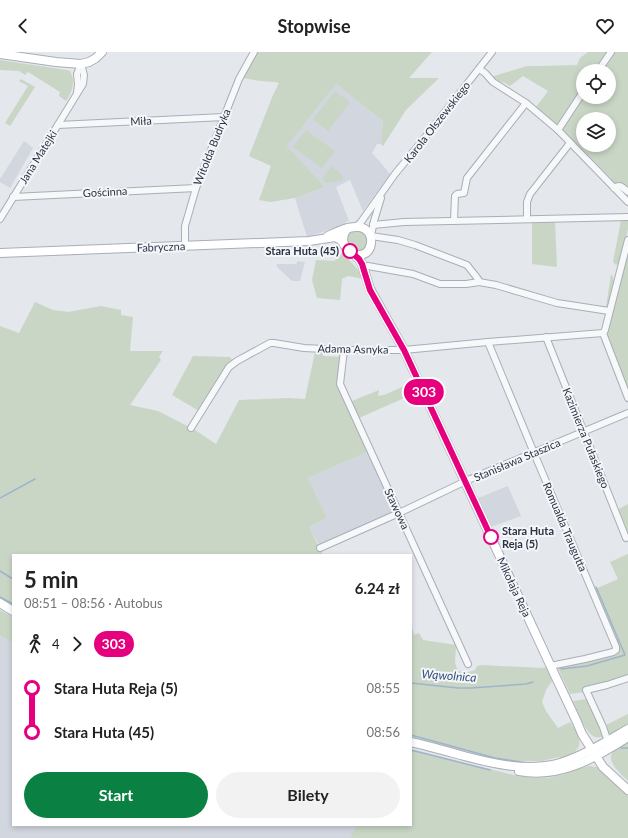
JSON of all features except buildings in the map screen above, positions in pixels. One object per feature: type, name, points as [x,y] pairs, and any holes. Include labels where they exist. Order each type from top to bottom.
[{"type":"street","points":[[0,54],[81,64],[96,58],[102,52]]},
{"type":"street","name":"Witolda Budryka","points":[[185,246],[185,226],[196,188],[239,79],[254,52]]},
{"type":"street","name":"Karola Olszewskiego","points":[[357,226],[492,52]]},
{"type":"street","points":[[603,64],[611,52]]},
{"type":"street","name":"Jana Matejki","points":[[0,219],[77,95],[77,74],[81,64]]},
{"type":"street","points":[[479,69],[493,82],[526,103],[558,130],[628,202]]},
{"type":"street","points":[[454,221],[455,196],[457,194],[464,193],[467,178],[526,103]]},
{"type":"street","points":[[558,130],[576,103]]},
{"type":"street","name":"Miła","points":[[58,125],[224,117]]},
{"type":"street","points":[[527,219],[527,202],[530,194],[570,143]]},
{"type":"street","points":[[614,188],[618,185],[628,192]]},
{"type":"street","name":"Gościnna","points":[[13,197],[196,188]]},
{"type":"street","name":"Karola Olszewskiego","points":[[371,236],[382,192]]},
{"type":"street","points":[[373,225],[404,222],[628,217]]},
{"type":"street","points":[[365,265],[370,249],[370,233],[365,228],[357,226],[348,228],[343,236],[344,245],[365,265],[413,274],[440,284],[466,284],[480,282],[496,285],[557,303],[609,311]]},
{"type":"street","name":"Fabryczna","points":[[321,239],[348,228]]},
{"type":"street","points":[[371,236],[415,244],[467,265],[480,282]]},
{"type":"street","name":"Fabryczna","points":[[0,253],[309,241],[338,238],[344,245]]},
{"type":"street","points":[[628,240],[603,333],[628,398]]},
{"type":"street","points":[[354,254],[363,256],[370,249]]},
{"type":"street","name":"Mikołaja Reja","points":[[365,265],[370,290],[404,350],[582,734],[627,789]]},
{"type":"street","name":"Adama Asnyka","points":[[191,428],[229,367],[238,360],[265,345],[274,343],[304,348],[404,350],[603,333]]},
{"type":"street","name":"Kazimierza Pułaskiego","points":[[546,337],[626,538]]},
{"type":"street","name":"Romualda Traugutta","points":[[488,342],[616,647],[616,650],[613,652],[550,666]]},
{"type":"street","name":"Stawowa","points":[[344,350],[340,384],[468,664]]},
{"type":"street","points":[[234,354],[238,360]]},
{"type":"street","name":"Stanisława Staszica","points":[[320,548],[465,482],[628,413]]},
{"type":"street","points":[[0,603],[12,610]]},
{"type":"street","points":[[606,736],[586,690],[628,678]]},
{"type":"street","name":"Mikołaja Reja","points":[[577,722],[596,752],[603,767],[627,789]]},
{"type":"street","points":[[578,765],[628,729]]},
{"type":"street","points":[[575,757],[581,747],[582,734]]},
{"type":"street","points":[[484,761],[525,767],[536,767],[562,762],[596,752],[628,737]]},
{"type":"street","points":[[412,742],[522,772],[555,772],[578,765],[591,764],[600,765],[603,767]]},
{"type":"shaded area","points":[[336,84],[383,121],[381,144],[377,144],[372,153],[390,174],[363,211],[350,180],[336,187],[349,221],[345,222],[345,224],[307,237],[295,198],[325,187],[287,146]]},
{"type":"shaded area","points":[[24,141],[33,148],[10,188],[0,182],[0,179]]},
{"type":"shaded area","points":[[298,261],[305,262],[300,281],[292,281],[277,267],[277,264],[296,264]]},
{"type":"shaded area","points":[[367,452],[395,512],[319,545],[309,527],[327,518],[308,478]]},
{"type":"shaded area","points":[[508,486],[521,516],[491,527],[478,498]]},
{"type":"shaded area","points":[[0,635],[12,643],[12,826],[410,826],[418,838],[0,838]]},
{"type":"green space","points":[[257,52],[432,52],[409,78],[439,78],[406,110],[383,146],[381,144],[383,121],[336,84],[287,146],[325,187],[295,198],[270,202],[259,200],[271,166],[249,156],[279,83],[242,78]]},
{"type":"green space","points":[[588,52],[628,52],[628,197],[617,188],[610,177],[584,152],[616,152],[616,112],[576,112],[576,144],[536,107],[548,91],[523,76],[510,86],[505,83],[497,82],[493,77],[527,66],[576,65],[576,104],[616,104],[616,64],[577,64],[580,58]]},
{"type":"green space","points":[[0,60],[70,71],[73,83],[70,94],[66,101],[59,96],[60,92],[28,72],[25,75],[19,71],[0,70]]},
{"type":"green space","points":[[21,79],[35,87],[10,126],[5,123],[28,86],[19,81]]},
{"type":"green space","points":[[335,91],[350,102],[328,131],[313,119]]},
{"type":"green space","points":[[306,130],[335,151],[322,168],[293,147]]},
{"type":"green space","points":[[331,166],[340,173],[343,180],[327,183],[322,179]]},
{"type":"green space","points":[[532,220],[555,221],[557,267],[532,264]]},
{"type":"green space","points":[[621,220],[628,220],[628,229],[620,263],[616,265],[613,262]]},
{"type":"green space","points":[[353,230],[362,231],[367,237],[365,250],[356,252],[347,243],[346,236]]},
{"type":"green space","points":[[628,252],[628,390],[606,334]]},
{"type":"green space","points":[[343,253],[364,279],[348,276],[342,279],[340,300],[317,298],[312,280],[316,260],[334,261]]},
{"type":"green space","points":[[611,274],[614,285],[609,307],[606,307]]},
{"type":"green space","points":[[35,302],[53,310],[68,312],[101,306],[121,310],[121,315],[133,317],[130,351],[163,351],[159,357],[161,360],[130,405],[158,411],[195,430],[216,444],[239,400],[288,398],[305,399],[315,352],[323,352],[323,356],[341,357],[339,382],[337,384],[367,452],[308,478],[327,518],[309,527],[322,554],[12,554],[12,605],[0,598],[0,326],[19,333]]},
{"type":"green space","points":[[193,356],[230,357],[232,360],[228,363],[199,411],[172,395]]},
{"type":"green space","points":[[416,381],[420,391],[359,418],[352,401],[379,390],[378,396],[384,395]]},
{"type":"green space","points":[[628,504],[628,533],[619,509]]},
{"type":"green space","points":[[628,554],[628,680],[592,691],[570,694],[555,662],[610,651],[615,648],[593,590],[618,579],[610,562]]},
{"type":"green space","points":[[0,610],[12,616],[12,643],[0,635]]},
{"type":"green space","points":[[412,628],[414,635],[419,633],[423,640],[456,645],[455,663],[458,671],[466,673],[475,670],[477,666],[482,665],[547,667],[553,680],[546,690],[542,702],[546,711],[558,728],[570,722],[579,740],[578,748],[569,756],[561,759],[559,757],[542,761],[502,761],[412,737]]},
{"type":"green space","points":[[587,699],[605,736],[595,737],[588,731],[573,701]]},
{"type":"green space","points":[[628,714],[628,726],[609,736],[604,726]]},
{"type":"green space","points":[[628,740],[628,781],[615,768],[611,756],[616,748]]},
{"type":"green space","points":[[412,749],[509,774],[533,778],[548,778],[589,766],[597,767],[628,795],[628,838],[351,837],[356,826],[412,826]]},
{"type":"waterway","points":[[0,498],[35,479]]},
{"type":"waterway","name":"Wąwolnica","points":[[0,571],[12,578]]},
{"type":"waterway","points":[[561,669],[587,666],[625,655],[596,587]]},
{"type":"waterway","points":[[0,597],[12,603]]},
{"type":"waterway","name":"Wąwolnica","points":[[412,683],[471,688],[526,684],[533,682]]},
{"type":"waterway","points":[[412,735],[495,758],[527,763]]},
{"type":"waterway","points":[[621,748],[628,748]]},
{"type":"waterway","points":[[412,750],[490,770]]},
{"type":"bus line","name":"303","points":[[350,251],[359,259],[365,270],[370,290],[404,350],[491,537]]},
{"type":"place","name":"Stara Huta (45)","points":[[350,251]]},
{"type":"place","name":"Stara Huta Reja (5)","points":[[491,537]]}]
